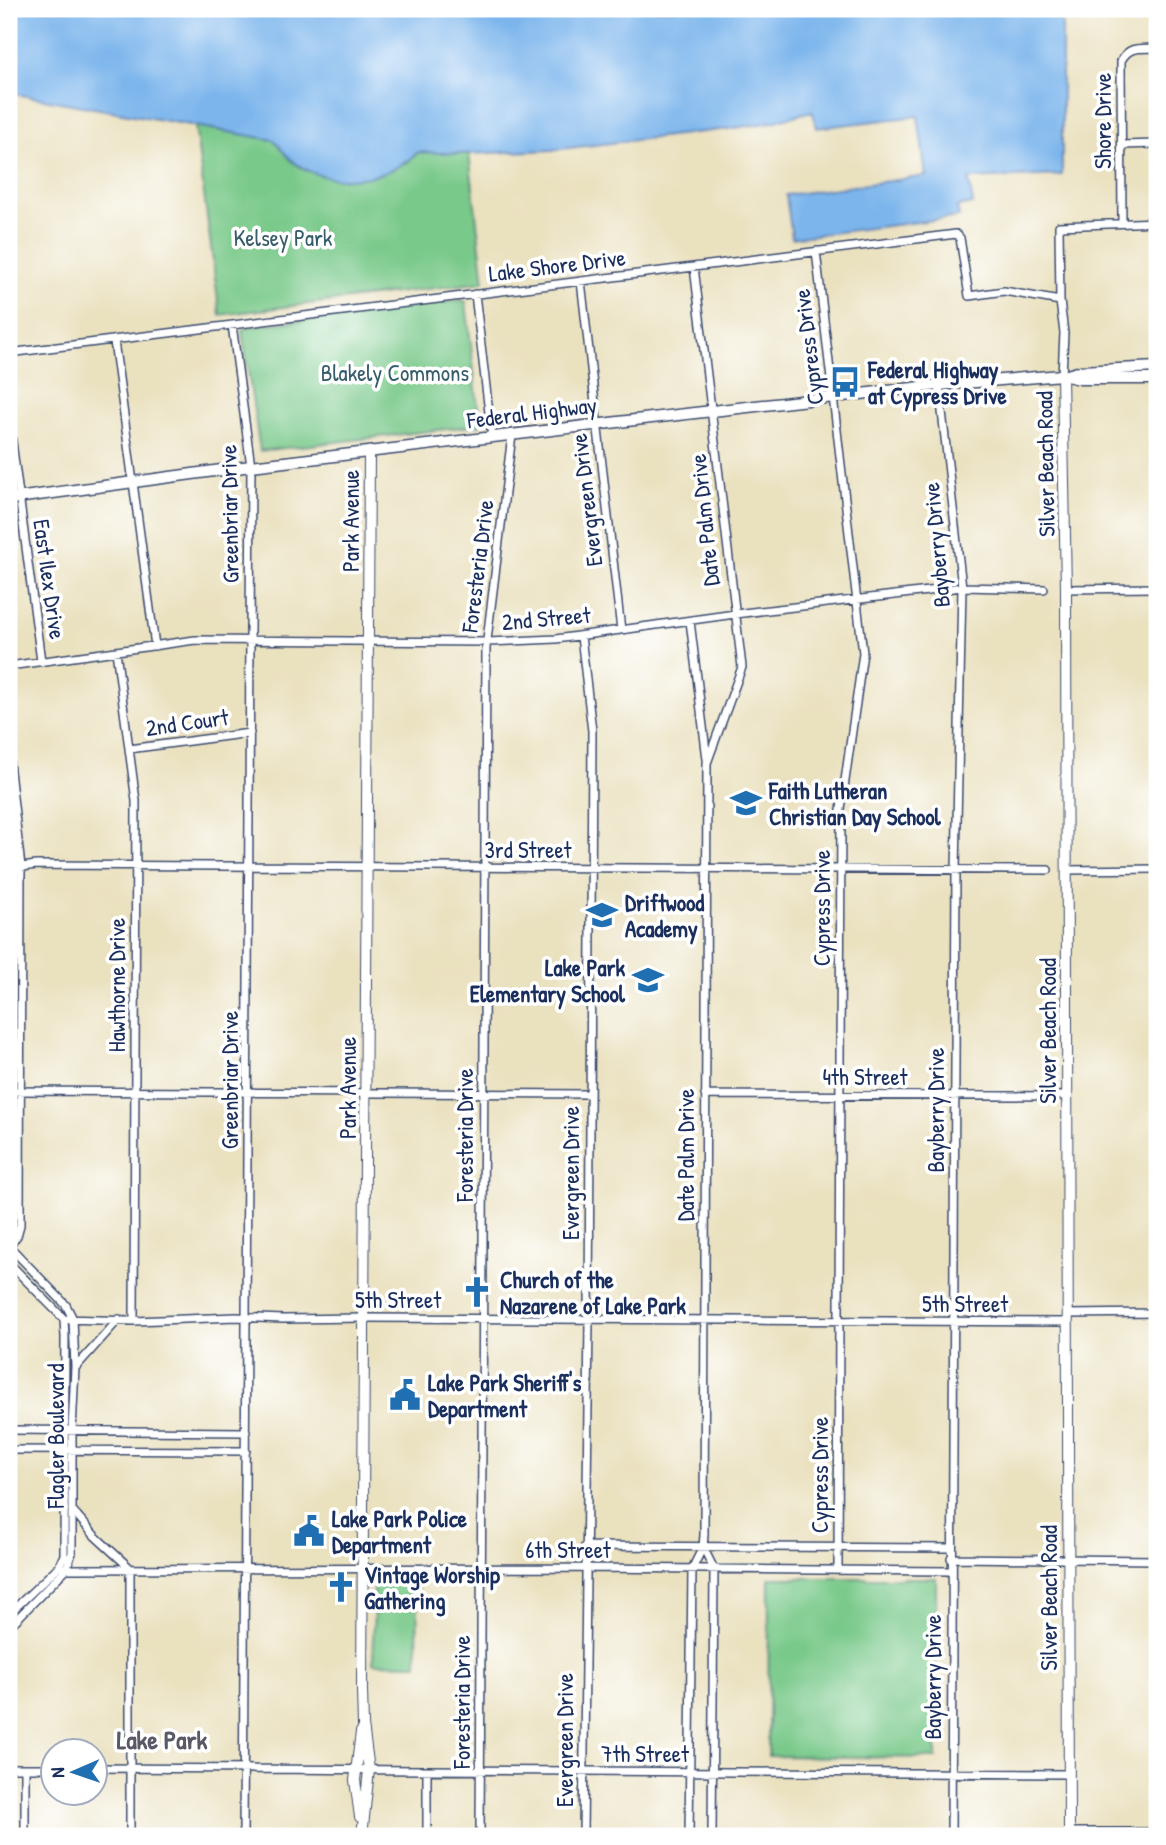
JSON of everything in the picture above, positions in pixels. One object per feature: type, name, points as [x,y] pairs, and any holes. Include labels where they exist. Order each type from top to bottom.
[{"type":"main road","points":[[1064,375],[1080,371],[1157,367]]},
{"type":"main road","name":"Federal Highway","points":[[14,498],[251,466],[597,425],[939,385],[1064,375]]},
{"type":"main road","points":[[1064,375],[1080,379],[1157,379]]},
{"type":"street","name":"Shore Drive","points":[[1122,223],[1121,61],[1130,49],[1157,48]]},
{"type":"street","points":[[1122,145],[1157,144]]},
{"type":"street","points":[[1122,223],[1157,222]]},
{"type":"street","name":"Silver Beach Road","points":[[1069,1834],[1066,589],[1064,333],[1060,301],[1059,226],[1122,223]]},
{"type":"street","name":"Lake Shore Drive","points":[[9,353],[956,234],[960,238],[969,296],[1004,291],[1060,301]]},
{"type":"street","name":"Cypress Drive","points":[[816,251],[863,653],[841,809],[838,1570]]},
{"type":"street","name":"Date Palm Drive","points":[[694,267],[742,667],[707,763]]},
{"type":"street","name":"Evergreen Drive","points":[[580,281],[621,630]]},
{"type":"street","points":[[475,294],[492,438]]},
{"type":"street","name":"Greenbriar Drive","points":[[232,325],[251,466],[243,1836]]},
{"type":"street","points":[[114,341],[155,646]]},
{"type":"street","name":"Bayberry Drive","points":[[939,385],[962,587],[954,1096],[951,1836]]},
{"type":"street","name":"East Ilex Drive","points":[[9,419],[14,498],[41,661]]},
{"type":"street","name":"Foresteria Drive","points":[[480,1836],[487,642],[512,435]]},
{"type":"street","name":"Park Avenue","points":[[362,1836],[369,1770],[363,1725],[363,1568],[369,452]]},
{"type":"street","name":"2nd Street","points":[[9,666],[195,640],[487,642],[581,636],[734,614],[962,587],[1044,589]]},
{"type":"street","points":[[1066,589],[1157,588]]},
{"type":"street","name":"Date Palm Drive","points":[[689,1836],[692,1569],[703,1548],[707,763],[690,621]]},
{"type":"street","name":"Evergreen Drive","points":[[581,636],[592,731],[583,1836]]},
{"type":"street","name":"Hawthorne Drive","points":[[116,651],[136,801],[134,1321]]},
{"type":"street","name":"2nd Court","points":[[129,750],[250,733]]},
{"type":"street","points":[[9,762],[21,867],[20,1224],[17,1236],[9,1246],[66,1305],[68,1319]]},
{"type":"street","name":"3rd Street","points":[[9,869],[249,866],[1048,870]]},
{"type":"street","points":[[1066,870],[1157,869]]},
{"type":"street","points":[[9,1091],[590,1094]]},
{"type":"street","name":"4th Street","points":[[705,1095],[1067,1097]]},
{"type":"street","points":[[9,1263],[68,1319]]},
{"type":"street","name":"5th Street","points":[[68,1319],[953,1322],[1157,1313]]},
{"type":"street","name":"Flagler Boulevard","points":[[68,1319],[75,1367],[68,1431]]},
{"type":"street","name":"Flagler Boulevard","points":[[63,1567],[68,1450],[68,1319]]},
{"type":"street","points":[[75,1367],[119,1319]]},
{"type":"street","points":[[9,1430],[246,1432]]},
{"type":"street","points":[[9,1450],[246,1451]]},
{"type":"street","name":"Flagler Boulevard","points":[[63,1567],[72,1553],[74,1512],[68,1450]]},
{"type":"street","points":[[74,1512],[95,1536],[130,1568],[131,1836]]},
{"type":"street","name":"6th Street","points":[[585,1546],[951,1548]]},
{"type":"street","name":"Date Palm Drive","points":[[703,1548],[714,1569],[712,1836]]},
{"type":"street","points":[[951,1558],[1157,1560]]},
{"type":"street","points":[[9,1614],[63,1567]]},
{"type":"street","points":[[9,1627],[63,1567]]},
{"type":"street","name":"6th Street","points":[[63,1567],[951,1571]]},
{"type":"street","name":"Park Avenue","points":[[362,1825],[357,1800],[356,1770],[363,1725]]},
{"type":"street","points":[[9,1768],[38,1768]]},
{"type":"street","points":[[24,1836],[25,1768]]},
{"type":"street","name":"7th Street","points":[[108,1768],[1068,1774]]},
{"type":"street","points":[[427,1770],[427,1836]]},
{"type":"street","points":[[1069,1834],[1157,1832]]},
{"type":"green space","name":"Kelsey Park","points":[[195,126],[274,140],[293,162],[305,170],[345,179],[407,163],[418,152],[469,154],[484,282],[220,315]]},
{"type":"green space","name":"Blakely Commons","points":[[461,300],[466,302],[480,425],[260,451],[242,331],[247,327]]},
{"type":"green space","points":[[769,1578],[936,1578],[936,1758],[768,1756]]},
{"type":"green space","points":[[418,1579],[417,1664],[373,1663],[374,1580]]},
{"type":"water","points":[[9,9],[1062,9],[1062,175],[969,179],[973,204],[957,207],[959,217],[792,238],[786,195],[926,176],[918,116],[817,128],[812,111],[772,122],[728,129],[552,150],[469,154],[418,152],[392,170],[376,175],[343,179],[327,177],[294,162],[274,140],[9,93]]},
{"type":"place","name":"Federal Highway at Cypress Drive","points":[[845,382]]},
{"type":"place","name":"Faith Lutheran Christian Day School","points":[[746,803]]},
{"type":"place","name":"Driftwood Academy","points":[[602,915]]},
{"type":"place","name":"Lake Park Elementary School","points":[[648,980]]},
{"type":"place","name":"Church of the Nazarene of Lake Park","points":[[477,1292]]},
{"type":"place","name":"Lake Park Sheriff's Department","points":[[405,1395]]},
{"type":"place","name":"Lake Park Police Department","points":[[309,1531]]},
{"type":"place","name":"Vintage Worship Gathering","points":[[341,1587]]},
{"type":"district","name":"Lake Park","points":[[162,1739]]}]
